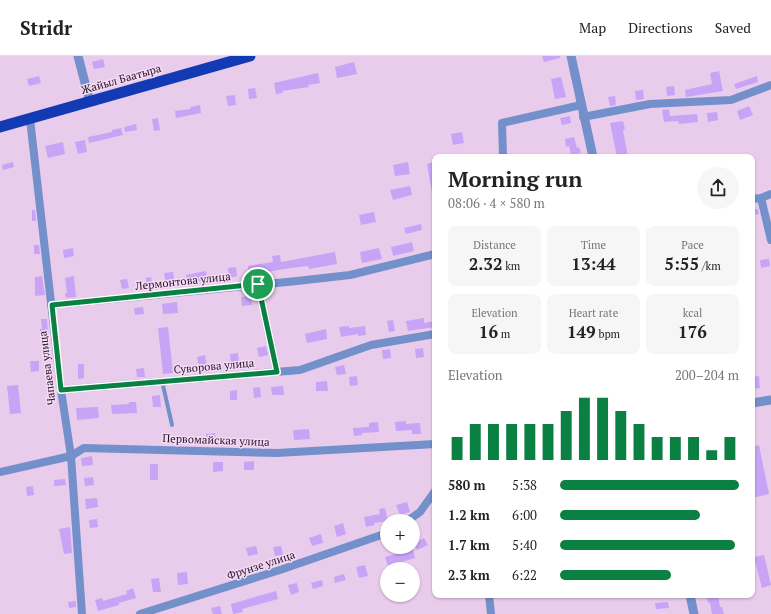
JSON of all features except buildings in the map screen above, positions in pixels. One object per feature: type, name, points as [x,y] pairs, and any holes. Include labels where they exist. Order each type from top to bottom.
[{"type":"highway","name":"Жайыл Баатыра","points":[[0,128],[250,56]]},
{"type":"street","points":[[78,56],[90,102]]},
{"type":"street","points":[[571,56],[592,154]]},
{"type":"street","points":[[584,117],[650,104],[731,100],[771,85]]},
{"type":"street","points":[[503,154],[502,123],[581,105]]},
{"type":"street","name":"Чапаева улица","points":[[30,119],[61,390],[71,456],[82,614]]},
{"type":"street","points":[[755,199],[771,194]]},
{"type":"street","points":[[761,198],[771,240]]},
{"type":"street","name":"Лермонтова улица","points":[[52,305],[350,275],[432,255]]},
{"type":"street","points":[[258,284],[277,372]]},
{"type":"street","name":"Суворова улица","points":[[61,390],[300,370],[370,345],[432,335]]},
{"type":"street","points":[[755,403],[771,400]]},
{"type":"street","name":"Первомайская улица","points":[[0,472],[71,456],[84,448],[277,454],[432,444]]},
{"type":"street","points":[[417,514],[432,495]]},
{"type":"street","name":"Фрунзе улица","points":[[140,614],[354,546],[380,536]]},
{"type":"street","points":[[489,598],[491,614]]},
{"type":"street","points":[[691,598],[694,614]]},
{"type":"lane","points":[[162,381],[172,425]]},
{"type":"route","points":[[258,284],[277,372],[61,390],[52,305],[258,284]]}]
